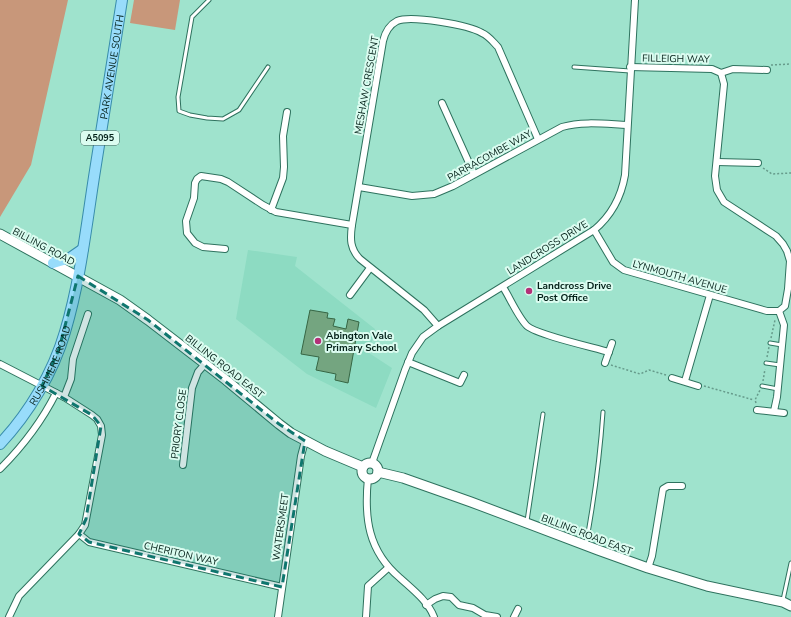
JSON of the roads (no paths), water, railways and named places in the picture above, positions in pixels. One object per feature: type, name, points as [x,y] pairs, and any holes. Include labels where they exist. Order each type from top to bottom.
[{"type":"main road","name":"PARK AVENUE SOUTH","points":[[78,276],[122,0]]},
{"type":"main road","points":[[53,263],[70,258],[83,249]]},
{"type":"main road","name":"RUSHMERE ROAD","points":[[0,444],[31,404],[42,386],[65,334],[78,276]]},
{"type":"street","name":"LANDCROSS DRIVE","points":[[372,463],[408,362],[412,353],[423,337],[438,326],[594,230],[612,211],[622,189],[625,175],[635,0]]},
{"type":"street","name":"MESHAW CRESCENT","points":[[438,326],[424,310],[360,259],[354,251],[351,242],[352,225],[384,35],[390,26],[402,20],[415,19],[465,26],[483,33],[498,47],[538,139]]},
{"type":"street","name":"FILLEIGH WAY","points":[[630,69],[712,69],[721,73],[733,69],[767,70]]},
{"type":"street","points":[[721,73],[724,84],[715,184],[720,196],[730,206],[776,236],[787,251],[790,261],[790,277],[785,306],[779,311],[784,325],[778,389],[774,411]]},
{"type":"street","points":[[442,103],[474,174]]},
{"type":"street","points":[[271,210],[283,178],[283,136],[287,112]]},
{"type":"street","name":"PARRACOMBE WAY","points":[[359,187],[412,196],[428,196],[447,189],[554,130],[570,125],[588,123],[627,125]]},
{"type":"street","points":[[716,162],[758,163]]},
{"type":"street","points":[[225,249],[202,247],[195,243],[186,233],[186,221],[194,198],[195,183],[197,179],[202,176],[228,182],[271,210],[282,214],[352,225]]},
{"type":"street","name":"LYNMOUTH AVENUE","points":[[594,230],[613,262],[624,270],[767,311],[779,311]]},
{"type":"street","name":"BILLING ROAD","points":[[0,234],[78,276]]},
{"type":"street","points":[[350,295],[370,268]]},
{"type":"street","name":"BILLING ROAD EAST","points":[[78,276],[120,300],[148,320],[226,380],[279,424],[305,441],[362,467]]},
{"type":"street","points":[[503,287],[520,317],[530,328],[609,352]]},
{"type":"street","points":[[685,381],[710,295]]},
{"type":"street","name":"RUSHMERE ROAD","points":[[64,397],[71,379],[72,364],[88,314]]},
{"type":"street","points":[[605,363],[612,343]]},
{"type":"street","points":[[408,362],[460,383]]},
{"type":"street","points":[[0,364],[64,397],[92,415],[97,419],[101,426],[102,434],[85,525],[79,534],[19,596],[9,617]]},
{"type":"street","name":"PRIORY CLOSE","points":[[183,465],[192,388],[196,376],[205,364]]},
{"type":"street","points":[[456,390],[464,375]]},
{"type":"street","points":[[672,378],[698,386]]},
{"type":"street","name":"RUSHMERE ROAD","points":[[0,469],[21,447],[33,431],[56,393]]},
{"type":"street","points":[[757,410],[784,413]]},
{"type":"street","name":"WATERSMEET","points":[[278,617],[300,456],[305,441]]},
{"type":"street","points":[[372,463],[376,465],[378,472],[376,476],[368,478],[364,476],[362,467],[365,464],[372,463]]},
{"type":"street","name":"BILLING ROAD EAST","points":[[378,472],[430,487],[648,568],[707,586],[787,604]]},
{"type":"street","points":[[368,478],[367,508],[370,533],[378,554],[388,568],[411,588],[434,617]]},
{"type":"street","points":[[648,568],[652,556],[663,489],[668,486],[682,486]]},
{"type":"street","name":"CHERITON WAY","points":[[79,534],[89,542],[282,587]]},
{"type":"street","points":[[366,617],[368,586],[388,568]]},
{"type":"street","points":[[426,605],[434,599],[443,596],[451,597],[459,604],[473,608],[485,616],[497,617]]},
{"type":"street","points":[[514,617],[518,609]]},
{"type":"lane","points":[[209,0],[192,17],[178,97],[179,111],[190,115],[223,119],[239,110],[268,67]]},
{"type":"lane","points":[[574,67],[630,69]]},
{"type":"lane","points":[[770,343],[782,345]]},
{"type":"lane","points":[[766,363],[780,365]]},
{"type":"lane","points":[[762,386],[778,389]]},
{"type":"lane","points":[[586,546],[600,449],[603,412]]},
{"type":"lane","points":[[527,523],[543,414]]},
{"type":"lane","points":[[787,604],[791,563]]},
{"type":"place","name":"Landcross Drive Post Office","points":[[529,291]]},
{"type":"place","name":"Abington Vale Primary School","points":[[318,341]]}]
